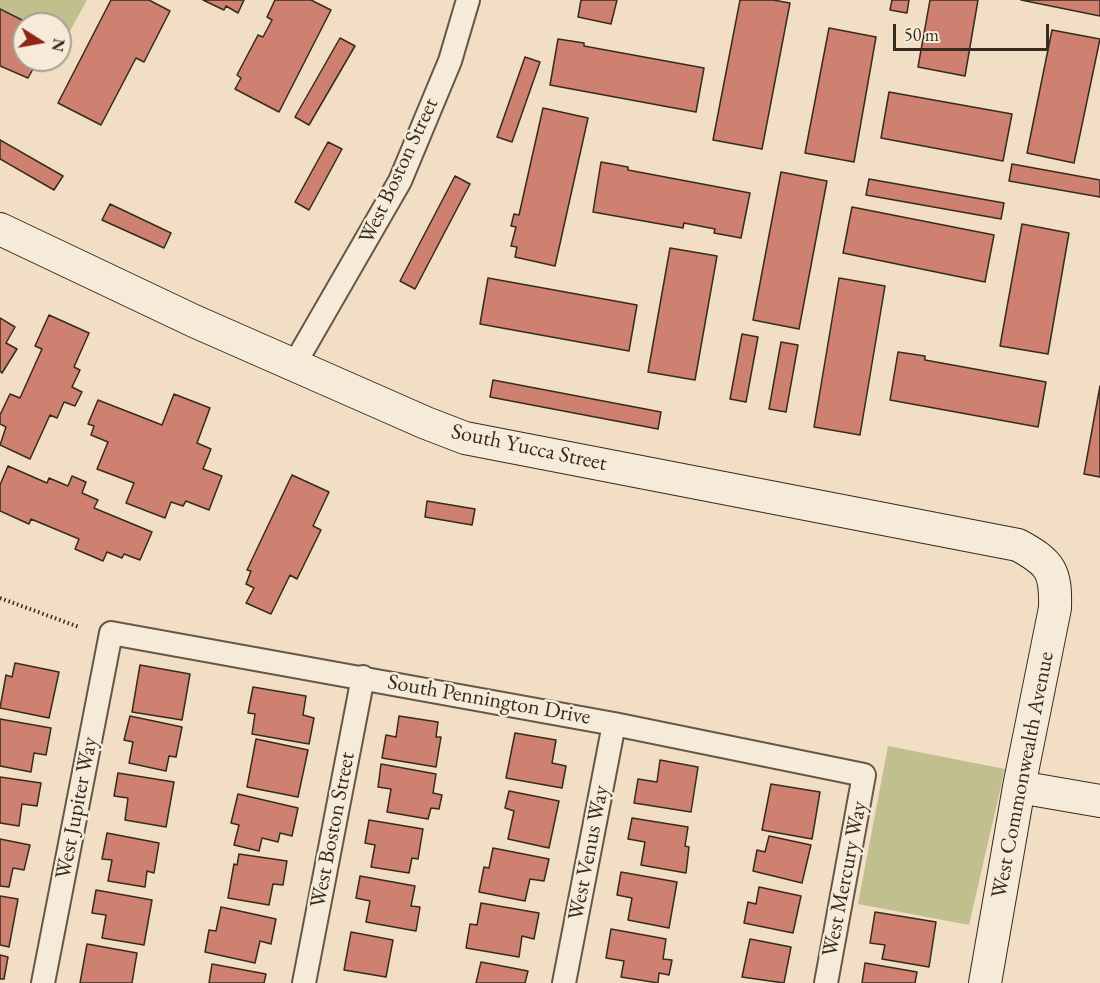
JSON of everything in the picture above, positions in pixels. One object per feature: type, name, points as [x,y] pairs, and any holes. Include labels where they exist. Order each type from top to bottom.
[{"type":"street","name":"West Boston Street","points":[[294,365],[400,181],[450,62],[468,0]]},
{"type":"street","name":"South Yucca Street","points":[[0,229],[194,321],[465,438],[1018,545],[1052,568]]},
{"type":"street","name":"West Commonwealth Avenue","points":[[985,983],[1019,787],[1055,608],[1056,588],[1052,568]]},
{"type":"street","name":"South Pennington Drive","points":[[111,633],[614,724],[864,775]]},
{"type":"street","name":"West Jupiter Way","points":[[43,983],[111,633]]},
{"type":"street","name":"West Boston Street","points":[[303,983],[363,677]]},
{"type":"street","name":"West Venus Way","points":[[564,983],[614,724]]},
{"type":"street","name":"West Mercury Way","points":[[826,983],[864,775]]},
{"type":"street","points":[[1019,787],[1100,801]]},
{"type":"path","points":[[0,598],[79,627]]},
{"type":"shaded area","points":[[0,0],[87,0],[72,27],[72,12],[12,12],[12,14],[0,8]]},
{"type":"shaded area","points":[[888,746],[1005,769],[969,925],[858,904]]},
{"type":"building","points":[[111,0],[149,0],[170,11],[144,62],[136,58],[101,125],[58,103]]},
{"type":"building","points":[[203,0],[244,0],[238,13],[226,6],[224,10]]},
{"type":"building","points":[[275,0],[311,0],[331,10],[279,112],[235,89],[241,78],[237,75],[258,35],[263,37],[272,20],[267,17]]},
{"type":"building","points":[[581,0],[617,0],[611,24],[578,17]]},
{"type":"building","points":[[740,0],[773,0],[790,3],[762,149],[713,140]]},
{"type":"building","points":[[892,0],[909,0],[907,13],[890,10]]},
{"type":"building","points":[[930,0],[978,0],[965,76],[918,67]]},
{"type":"building","points":[[1021,0],[1100,0],[1100,16]]},
{"type":"building","points":[[0,9],[12,15],[12,71],[0,66]]},
{"type":"building","points":[[829,28],[876,37],[854,162],[805,153]]},
{"type":"building","points":[[1052,30],[1100,39],[1074,163],[1027,153]]},
{"type":"building","points":[[340,38],[355,46],[309,125],[295,117]]},
{"type":"building","points":[[558,39],[584,43],[584,46],[704,68],[696,112],[550,85]]},
{"type":"building","points":[[525,57],[540,62],[512,142],[497,137]]},
{"type":"building","points":[[14,72],[31,72],[28,78]]},
{"type":"building","points":[[889,92],[1012,114],[1003,161],[881,138]]},
{"type":"building","points":[[543,108],[588,118],[555,266],[515,257],[517,247],[511,246],[516,227],[511,226],[514,214],[519,215]]},
{"type":"building","points":[[0,140],[63,176],[54,190],[0,159]]},
{"type":"building","points":[[328,142],[342,149],[309,210],[295,202]]},
{"type":"building","points":[[601,162],[628,167],[628,170],[750,193],[741,238],[714,233],[715,229],[684,223],[683,228],[593,212]]},
{"type":"building","points":[[1012,164],[1100,180],[1100,197],[1009,181]]},
{"type":"building","points":[[781,172],[827,181],[799,329],[753,320]]},
{"type":"building","points":[[455,176],[470,184],[415,289],[400,281]]},
{"type":"building","points":[[869,179],[1004,203],[1001,219],[866,195]]},
{"type":"building","points":[[110,204],[171,233],[164,248],[102,220]]},
{"type":"building","points":[[852,207],[994,235],[985,282],[843,253]]},
{"type":"building","points":[[1022,224],[1069,233],[1048,354],[1000,346]]},
{"type":"building","points":[[670,248],[717,256],[695,380],[648,372]]},
{"type":"building","points":[[488,278],[637,305],[629,351],[480,324]]},
{"type":"building","points":[[839,278],[885,286],[860,435],[814,427]]},
{"type":"building","points":[[49,315],[89,333],[74,367],[80,370],[72,387],[82,392],[75,406],[64,402],[57,418],[50,415],[30,459],[0,445],[6,427],[0,424],[0,415],[10,394],[20,398],[42,349],[35,346]]},
{"type":"building","points":[[0,318],[15,327],[6,343],[17,349],[2,373],[0,371]]},
{"type":"building","points":[[742,334],[758,337],[746,402],[730,399]]},
{"type":"building","points":[[781,342],[798,345],[786,412],[769,409]]},
{"type":"building","points":[[898,352],[925,356],[925,360],[1046,382],[1038,427],[890,400]]},
{"type":"building","points":[[493,380],[661,412],[658,429],[490,397]]},
{"type":"building","points":[[1100,386],[1100,477],[1084,474]]},
{"type":"building","points":[[174,394],[210,408],[197,443],[211,449],[203,469],[222,476],[209,510],[186,501],[183,506],[171,502],[165,518],[126,503],[134,483],[97,469],[108,442],[91,435],[94,426],[88,424],[98,400],[162,425]]},
{"type":"building","points":[[8,466],[47,483],[49,478],[68,486],[72,476],[86,482],[82,493],[98,500],[94,508],[152,532],[140,560],[124,554],[122,558],[107,552],[103,561],[75,549],[79,539],[31,519],[29,524],[0,511],[0,485]]},
{"type":"building","points":[[292,475],[329,492],[313,526],[321,530],[297,579],[290,575],[271,614],[246,603],[254,588],[246,584],[251,571],[247,570]]},
{"type":"building","points":[[427,501],[475,509],[472,525],[425,517]]},
{"type":"building","points":[[15,663],[59,672],[49,718],[0,708],[6,675],[12,677]]},
{"type":"building","points":[[140,665],[190,674],[182,720],[132,712]]},
{"type":"building","points":[[253,687],[306,696],[303,715],[314,718],[309,744],[252,734],[255,714],[248,713]]},
{"type":"building","points":[[130,716],[182,727],[176,757],[169,756],[166,771],[129,763],[133,742],[124,740]]},
{"type":"building","points":[[399,716],[438,722],[436,737],[441,737],[436,767],[382,758],[386,735],[396,737]]},
{"type":"building","points":[[0,719],[51,728],[46,755],[34,753],[31,772],[0,766]]},
{"type":"building","points":[[515,733],[556,740],[552,763],[566,766],[562,788],[506,778]]},
{"type":"building","points":[[256,739],[308,750],[298,797],[247,787]]},
{"type":"building","points":[[660,760],[698,767],[691,812],[634,803],[638,779],[657,782]]},
{"type":"building","points":[[381,764],[436,774],[433,793],[442,795],[439,809],[431,808],[428,819],[387,812],[391,789],[378,787]]},
{"type":"building","points":[[118,773],[174,782],[166,827],[125,820],[128,798],[114,796]]},
{"type":"building","points":[[0,777],[41,783],[37,806],[22,804],[19,826],[0,823]]},
{"type":"building","points":[[771,784],[820,792],[812,839],[762,830]]},
{"type":"building","points":[[509,791],[559,801],[549,848],[508,839],[514,811],[505,808]]},
{"type":"building","points":[[238,794],[298,808],[292,836],[280,833],[278,842],[262,838],[259,851],[234,845],[239,825],[231,823]]},
{"type":"building","points":[[632,818],[688,827],[685,846],[689,847],[686,873],[641,865],[645,842],[628,839]]},
{"type":"building","points":[[369,820],[423,829],[418,859],[412,858],[409,873],[371,867],[375,845],[365,843]]},
{"type":"building","points":[[107,833],[159,843],[154,873],[147,871],[145,887],[108,881],[112,860],[102,859]]},
{"type":"building","points":[[769,836],[811,845],[802,883],[753,871],[757,850],[765,852]]},
{"type":"building","points":[[0,839],[30,845],[24,870],[13,868],[9,887],[0,886]]},
{"type":"building","points":[[493,848],[549,859],[544,881],[530,879],[525,901],[479,892],[484,867],[489,868]]},
{"type":"building","points":[[239,854],[287,861],[283,885],[273,884],[269,905],[228,898],[234,864],[237,865]]},
{"type":"building","points":[[621,872],[677,882],[669,928],[628,920],[632,898],[617,895]]},
{"type":"building","points":[[360,876],[415,886],[411,906],[420,907],[416,931],[366,922],[370,901],[356,898]]},
{"type":"building","points":[[759,887],[801,896],[793,933],[744,923],[748,902],[756,904]]},
{"type":"building","points":[[96,890],[152,900],[144,945],[102,938],[106,915],[92,913]]},
{"type":"building","points":[[0,896],[18,899],[9,947],[0,945]]},
{"type":"building","points":[[481,903],[539,913],[534,939],[522,936],[519,957],[466,948],[470,924],[477,925]]},
{"type":"building","points":[[221,907],[276,919],[271,944],[260,941],[255,963],[205,952],[209,930],[216,931]]},
{"type":"building","points":[[875,912],[936,922],[929,967],[882,959],[885,945],[870,943]]},
{"type":"building","points":[[611,929],[666,939],[663,959],[672,960],[669,975],[659,973],[658,983],[621,977],[624,961],[606,958]]},
{"type":"building","points":[[351,932],[393,940],[386,977],[344,970]]},
{"type":"building","points":[[750,939],[791,947],[784,983],[742,977]]},
{"type":"building","points":[[87,944],[137,953],[132,983],[80,983]]},
{"type":"building","points":[[0,955],[8,957],[4,979],[0,979]]},
{"type":"building","points":[[481,962],[528,971],[525,983],[476,983]]},
{"type":"building","points":[[865,963],[917,972],[915,983],[862,983]]},
{"type":"building","points":[[212,964],[266,974],[264,983],[209,983]]}]
